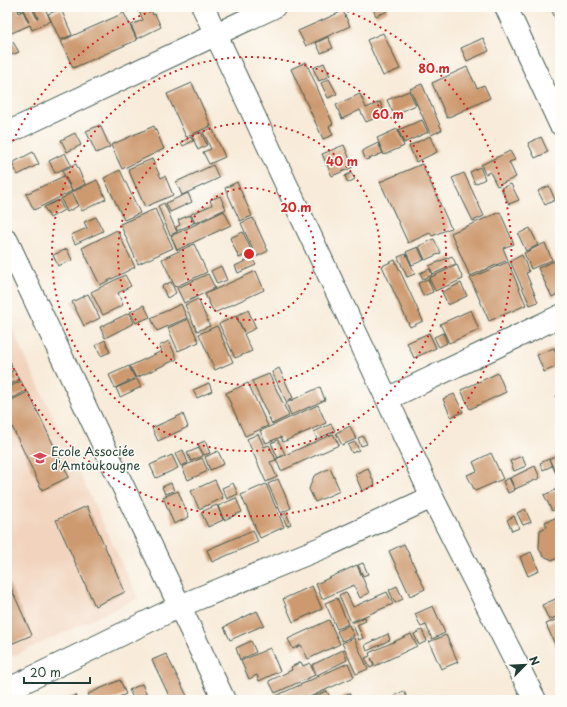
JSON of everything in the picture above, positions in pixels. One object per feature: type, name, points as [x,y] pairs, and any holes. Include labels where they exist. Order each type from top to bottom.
[{"type":"street","points":[[203,7],[432,497],[535,700]]},
{"type":"street","points":[[7,133],[274,7]]},
{"type":"street","points":[[506,7],[560,124]]},
{"type":"street","points":[[7,241],[224,700]]},
{"type":"street","points":[[387,399],[560,316]]},
{"type":"street","points":[[7,690],[180,606],[326,546],[432,497]]},
{"type":"shaded area","name":"Ecole Associée d'Amtoukougne","points":[[7,318],[138,598],[7,659]]},
{"type":"building","points":[[7,7],[17,7],[19,13],[23,11],[29,22],[23,9],[20,11],[18,7],[31,7],[38,18],[33,7],[44,7],[51,21],[32,30],[30,25],[7,35]]},
{"type":"building","points":[[142,7],[150,7],[153,15],[155,14],[161,27],[137,39],[131,25],[143,20],[138,9]]},
{"type":"building","points":[[372,7],[387,7],[388,11],[376,16]]},
{"type":"building","points":[[550,7],[560,7],[560,28]]},
{"type":"building","points":[[61,9],[72,35],[60,40],[48,14]]},
{"type":"building","points":[[343,11],[350,26],[306,46],[298,31]]},
{"type":"building","points":[[124,13],[137,40],[73,68],[61,41]]},
{"type":"building","points":[[383,33],[400,69],[383,76],[367,40]]},
{"type":"building","points":[[328,37],[333,48],[321,53],[316,43]]},
{"type":"building","points":[[483,38],[489,51],[467,61],[461,48]]},
{"type":"building","points":[[13,42],[19,52],[9,56],[7,54],[7,45]]},
{"type":"building","points":[[306,62],[333,124],[329,126],[333,135],[323,139],[291,69]]},
{"type":"building","points":[[324,63],[330,76],[319,81],[313,68]]},
{"type":"building","points":[[467,67],[477,88],[484,85],[490,98],[447,118],[432,83]]},
{"type":"building","points":[[329,79],[337,94],[328,98],[321,83]]},
{"type":"building","points":[[192,83],[211,126],[186,137],[167,94]]},
{"type":"building","points":[[422,84],[442,130],[431,135],[410,89]]},
{"type":"building","points":[[409,91],[416,105],[394,115],[387,100]]},
{"type":"building","points":[[360,94],[366,108],[380,102],[385,114],[366,122],[360,110],[342,119],[336,105]]},
{"type":"building","points":[[422,120],[428,132],[404,143],[398,130]]},
{"type":"building","points":[[100,125],[110,147],[96,153],[86,131]]},
{"type":"building","points":[[154,126],[164,149],[122,169],[111,145]]},
{"type":"building","points":[[212,128],[225,157],[209,164],[203,152],[211,149],[203,132]]},
{"type":"building","points":[[397,129],[404,146],[384,155],[377,138]]},
{"type":"building","points":[[201,132],[207,145],[198,150],[192,136]]},
{"type":"building","points":[[75,133],[81,145],[67,152],[61,140]]},
{"type":"building","points":[[430,136],[437,152],[416,162],[409,146]]},
{"type":"building","points":[[191,137],[193,141],[183,146],[181,142]]},
{"type":"building","points":[[541,137],[548,152],[535,158],[528,143]]},
{"type":"building","points":[[378,143],[383,153],[366,160],[362,151]]},
{"type":"building","points":[[344,145],[353,167],[332,176],[322,154]]},
{"type":"building","points":[[510,151],[515,160],[509,162],[516,177],[497,186],[490,172],[485,174],[481,165]]},
{"type":"building","points":[[33,152],[39,164],[18,175],[12,163]]},
{"type":"building","points":[[65,153],[71,165],[55,173],[49,161]]},
{"type":"building","points":[[152,159],[161,178],[165,176],[173,195],[145,207],[128,169]]},
{"type":"building","points":[[76,164],[85,184],[73,191],[62,171]]},
{"type":"building","points":[[422,164],[451,228],[432,236],[430,233],[408,243],[380,182]]},
{"type":"building","points":[[213,165],[219,178],[182,195],[176,182]]},
{"type":"building","points":[[480,167],[485,179],[475,184],[470,172]]},
{"type":"building","points":[[120,170],[140,213],[124,220],[104,178]]},
{"type":"building","points":[[351,173],[355,179],[348,183],[345,176]]},
{"type":"building","points":[[464,173],[484,216],[473,221],[452,178]]},
{"type":"building","points":[[64,176],[72,191],[34,210],[26,194]]},
{"type":"building","points":[[97,180],[106,199],[82,211],[72,192]]},
{"type":"building","points":[[237,182],[252,216],[240,221],[225,188]]},
{"type":"building","points":[[511,184],[519,200],[509,204],[501,188]]},
{"type":"building","points":[[549,186],[555,200],[545,205],[538,191]]},
{"type":"building","points":[[71,193],[78,206],[67,212],[61,199]]},
{"type":"building","points":[[188,193],[192,202],[170,212],[166,203]]},
{"type":"building","points":[[220,196],[226,209],[195,223],[191,214],[212,205],[210,200]]},
{"type":"building","points":[[59,200],[64,210],[50,218],[44,207]]},
{"type":"building","points":[[164,203],[177,232],[170,235],[158,206]]},
{"type":"building","points":[[155,209],[173,248],[138,264],[120,224]]},
{"type":"building","points":[[224,211],[231,225],[177,250],[171,236]]},
{"type":"building","points":[[500,212],[514,244],[503,248],[508,260],[470,276],[451,233]]},
{"type":"building","points":[[190,215],[194,223],[177,231],[176,227],[180,225],[178,220]]},
{"type":"building","points":[[96,217],[103,231],[75,244],[71,235],[87,228],[84,222]]},
{"type":"building","points":[[253,218],[268,251],[256,257],[241,223]]},
{"type":"building","points":[[530,228],[538,245],[526,251],[518,234]]},
{"type":"building","points":[[117,230],[135,267],[100,285],[82,248]]},
{"type":"building","points":[[243,232],[252,252],[239,258],[230,238]]},
{"type":"building","points":[[434,239],[441,253],[425,260],[419,246]]},
{"type":"building","points":[[545,243],[552,260],[531,269],[524,253]]},
{"type":"building","points":[[194,244],[207,272],[175,287],[162,259]]},
{"type":"building","points":[[418,247],[424,260],[412,265],[406,252]]},
{"type":"building","points":[[67,249],[72,260],[58,266],[53,255]]},
{"type":"building","points":[[406,254],[415,274],[407,277],[398,257]]},
{"type":"building","points":[[522,255],[529,272],[526,273],[538,302],[530,305],[510,261]]},
{"type":"building","points":[[452,256],[456,264],[433,274],[429,266]]},
{"type":"building","points":[[252,258],[256,265],[238,273],[235,266]]},
{"type":"building","points":[[395,260],[423,321],[410,327],[382,266]]},
{"type":"building","points":[[554,261],[560,274],[560,293],[552,297],[538,268]]},
{"type":"building","points":[[508,262],[526,305],[489,321],[470,278]]},
{"type":"building","points":[[457,265],[463,279],[435,291],[429,278]]},
{"type":"building","points":[[221,266],[227,280],[217,284],[211,271]]},
{"type":"building","points":[[430,269],[432,275],[423,279],[420,273]]},
{"type":"building","points":[[256,271],[264,290],[214,313],[205,294]]},
{"type":"building","points":[[208,274],[215,288],[184,303],[177,288]]},
{"type":"building","points":[[125,275],[131,286],[118,293],[123,305],[103,315],[91,292]]},
{"type":"building","points":[[428,279],[433,292],[423,296],[418,283]]},
{"type":"building","points":[[171,282],[176,293],[167,298],[162,286]]},
{"type":"building","points":[[461,283],[467,296],[448,305],[442,292]]},
{"type":"building","points":[[88,294],[100,318],[84,326],[72,302]]},
{"type":"building","points":[[198,299],[210,326],[197,331],[185,305]]},
{"type":"building","points":[[181,304],[187,318],[157,331],[151,318]]},
{"type":"building","points":[[144,305],[150,317],[136,323],[130,312]]},
{"type":"building","points":[[248,310],[256,328],[244,334],[252,351],[235,358],[219,324]]},
{"type":"building","points":[[471,310],[479,330],[449,343],[440,324]]},
{"type":"building","points":[[129,313],[134,323],[105,338],[100,327]]},
{"type":"building","points":[[188,319],[199,342],[178,351],[168,328]]},
{"type":"building","points":[[217,326],[233,362],[215,370],[199,334]]},
{"type":"building","points":[[429,333],[436,348],[414,358],[407,343]]},
{"type":"building","points":[[443,333],[447,343],[439,347],[434,337]]},
{"type":"building","points":[[105,340],[110,352],[101,356],[96,345]]},
{"type":"building","points":[[169,341],[177,359],[136,378],[130,366],[162,351],[159,346]]},
{"type":"building","points":[[554,348],[560,361],[560,365],[544,372],[537,355]]},
{"type":"building","points":[[7,356],[12,367],[7,370]]},
{"type":"building","points":[[129,366],[135,378],[115,388],[109,375]]},
{"type":"building","points":[[279,368],[293,398],[286,401],[272,372]]},
{"type":"building","points":[[14,370],[19,380],[8,385],[7,374]]},
{"type":"building","points":[[498,373],[506,392],[470,409],[461,390]]},
{"type":"building","points":[[269,374],[289,416],[272,424],[252,381]]},
{"type":"building","points":[[137,379],[141,387],[120,397],[116,388]]},
{"type":"building","points":[[21,381],[26,391],[12,398],[7,388]]},
{"type":"building","points":[[209,383],[212,391],[197,398],[193,390]]},
{"type":"building","points":[[248,383],[268,426],[245,436],[226,393]]},
{"type":"building","points":[[320,387],[325,400],[291,415],[286,403]]},
{"type":"building","points":[[28,392],[69,477],[42,490],[7,416],[7,402]]},
{"type":"building","points":[[454,394],[463,412],[451,417],[443,399]]},
{"type":"building","points":[[560,394],[560,405],[556,396]]},
{"type":"building","points":[[318,405],[326,423],[283,442],[281,437],[266,443],[260,431]]},
{"type":"building","points":[[183,414],[188,427],[158,441],[152,428]]},
{"type":"building","points":[[331,424],[335,431],[317,439],[314,432]]},
{"type":"building","points":[[350,426],[356,439],[342,445],[336,433]]},
{"type":"building","points":[[258,434],[264,447],[269,445],[276,460],[270,462],[277,477],[266,482],[247,439]]},
{"type":"building","points":[[333,434],[339,445],[281,471],[276,459]]},
{"type":"building","points":[[363,436],[367,444],[361,446],[358,438]]},
{"type":"building","points":[[278,440],[285,454],[278,458],[271,443]]},
{"type":"building","points":[[205,441],[210,453],[204,455],[198,444]]},
{"type":"building","points":[[355,442],[359,450],[352,453],[348,445]]},
{"type":"building","points":[[199,448],[203,456],[191,461],[187,453]]},
{"type":"building","points":[[183,450],[188,463],[181,466],[175,454]]},
{"type":"building","points":[[218,451],[224,464],[210,470],[205,457]]},
{"type":"building","points":[[491,453],[503,479],[475,491],[467,475],[477,471],[473,462]]},
{"type":"building","points":[[560,454],[560,482],[549,459]]},
{"type":"building","points":[[172,455],[178,468],[156,478],[150,465]]},
{"type":"building","points":[[522,456],[526,466],[514,471],[510,461]]},
{"type":"building","points":[[202,458],[208,471],[188,480],[182,467]]},
{"type":"building","points":[[549,459],[552,466],[543,470],[540,463]]},
{"type":"building","points":[[535,466],[540,478],[515,489],[510,478]]},
{"type":"building","points":[[330,468],[340,491],[315,502],[309,489],[314,476]]},
{"type":"building","points":[[368,468],[375,485],[362,491],[355,474]]},
{"type":"building","points":[[509,478],[515,490],[508,493],[503,481]]},
{"type":"building","points":[[278,479],[291,508],[281,513],[268,484]]},
{"type":"building","points":[[215,480],[223,498],[199,509],[191,491]]},
{"type":"building","points":[[171,483],[174,491],[165,494],[162,487]]},
{"type":"building","points":[[233,483],[238,494],[227,499],[222,488]]},
{"type":"building","points":[[266,484],[284,527],[260,538],[241,495]]},
{"type":"building","points":[[560,488],[560,507],[552,511],[544,495]]},
{"type":"building","points":[[178,491],[189,517],[174,524],[163,497]]},
{"type":"building","points":[[236,498],[242,512],[224,520],[218,506]]},
{"type":"building","points":[[217,505],[223,520],[208,527],[201,512]]},
{"type":"building","points":[[87,506],[125,592],[95,606],[56,520]]},
{"type":"building","points":[[525,509],[531,522],[523,525],[517,513]]},
{"type":"building","points":[[286,513],[291,524],[287,526],[282,515]]},
{"type":"building","points":[[514,516],[519,528],[512,531],[507,520]]},
{"type":"building","points":[[560,516],[560,557],[553,560],[543,556],[539,548],[540,530],[547,527],[545,522]]},
{"type":"building","points":[[253,530],[258,542],[212,562],[207,550]]},
{"type":"building","points":[[404,544],[425,589],[410,596],[389,551]]},
{"type":"building","points":[[531,552],[539,571],[528,576],[520,557]]},
{"type":"building","points":[[363,563],[368,574],[363,576],[358,565]]},
{"type":"building","points":[[357,565],[369,593],[360,598],[354,585],[322,599],[316,584]]},
{"type":"building","points":[[7,579],[32,635],[11,644],[7,636]]},
{"type":"building","points":[[312,586],[322,609],[293,622],[283,599]]},
{"type":"building","points":[[397,586],[403,599],[395,603],[389,590]]},
{"type":"building","points":[[346,592],[353,607],[387,592],[393,604],[351,622],[339,595]]},
{"type":"building","points":[[560,597],[560,615],[549,620],[542,605]]},
{"type":"building","points":[[337,598],[348,624],[337,629],[325,603]]},
{"type":"building","points":[[433,606],[445,633],[432,639],[426,625],[421,627],[415,614]]},
{"type":"building","points":[[257,611],[264,625],[230,640],[224,627]]},
{"type":"building","points":[[365,617],[366,621],[357,625],[363,638],[359,640],[352,623]]},
{"type":"building","points":[[560,618],[560,656],[546,624]]},
{"type":"building","points":[[329,620],[340,644],[308,659],[301,645],[293,649],[288,639]]},
{"type":"building","points":[[349,625],[354,636],[342,641],[337,631]]},
{"type":"building","points":[[422,630],[427,641],[419,645],[414,634]]},
{"type":"building","points":[[388,634],[390,640],[367,651],[365,645]]},
{"type":"building","points":[[411,634],[417,646],[375,666],[371,658],[374,666],[370,668],[365,658],[370,656],[369,653]]},
{"type":"building","points":[[446,635],[458,662],[441,669],[429,642]]},
{"type":"building","points":[[354,638],[368,669],[356,674],[342,643]]},
{"type":"building","points":[[251,641],[256,652],[240,660],[236,648]]},
{"type":"building","points":[[270,648],[280,671],[259,681],[257,675],[249,679],[241,661]]},
{"type":"building","points":[[343,650],[347,660],[317,675],[312,665]]},
{"type":"building","points":[[166,654],[187,696],[179,700],[171,700],[152,660]]},
{"type":"building","points":[[301,662],[303,666],[310,663],[315,675],[275,693],[269,681],[292,670],[291,667]]},
{"type":"building","points":[[348,663],[354,677],[303,700],[267,700]]},
{"type":"building","points":[[120,680],[126,694],[112,700],[91,700],[88,694]]},
{"type":"building","points":[[142,684],[148,697],[141,700],[134,700],[129,690]]},
{"type":"building","points":[[327,691],[331,700],[306,700]]},
{"type":"building","points":[[404,691],[408,700],[397,700],[395,695]]},
{"type":"building","points":[[349,693],[353,700],[336,700]]},
{"type":"building","points":[[76,695],[78,700],[65,700]]},
{"type":"place","name":"Ecole Associée d'Amtoukougne","points":[[40,458]]}]
